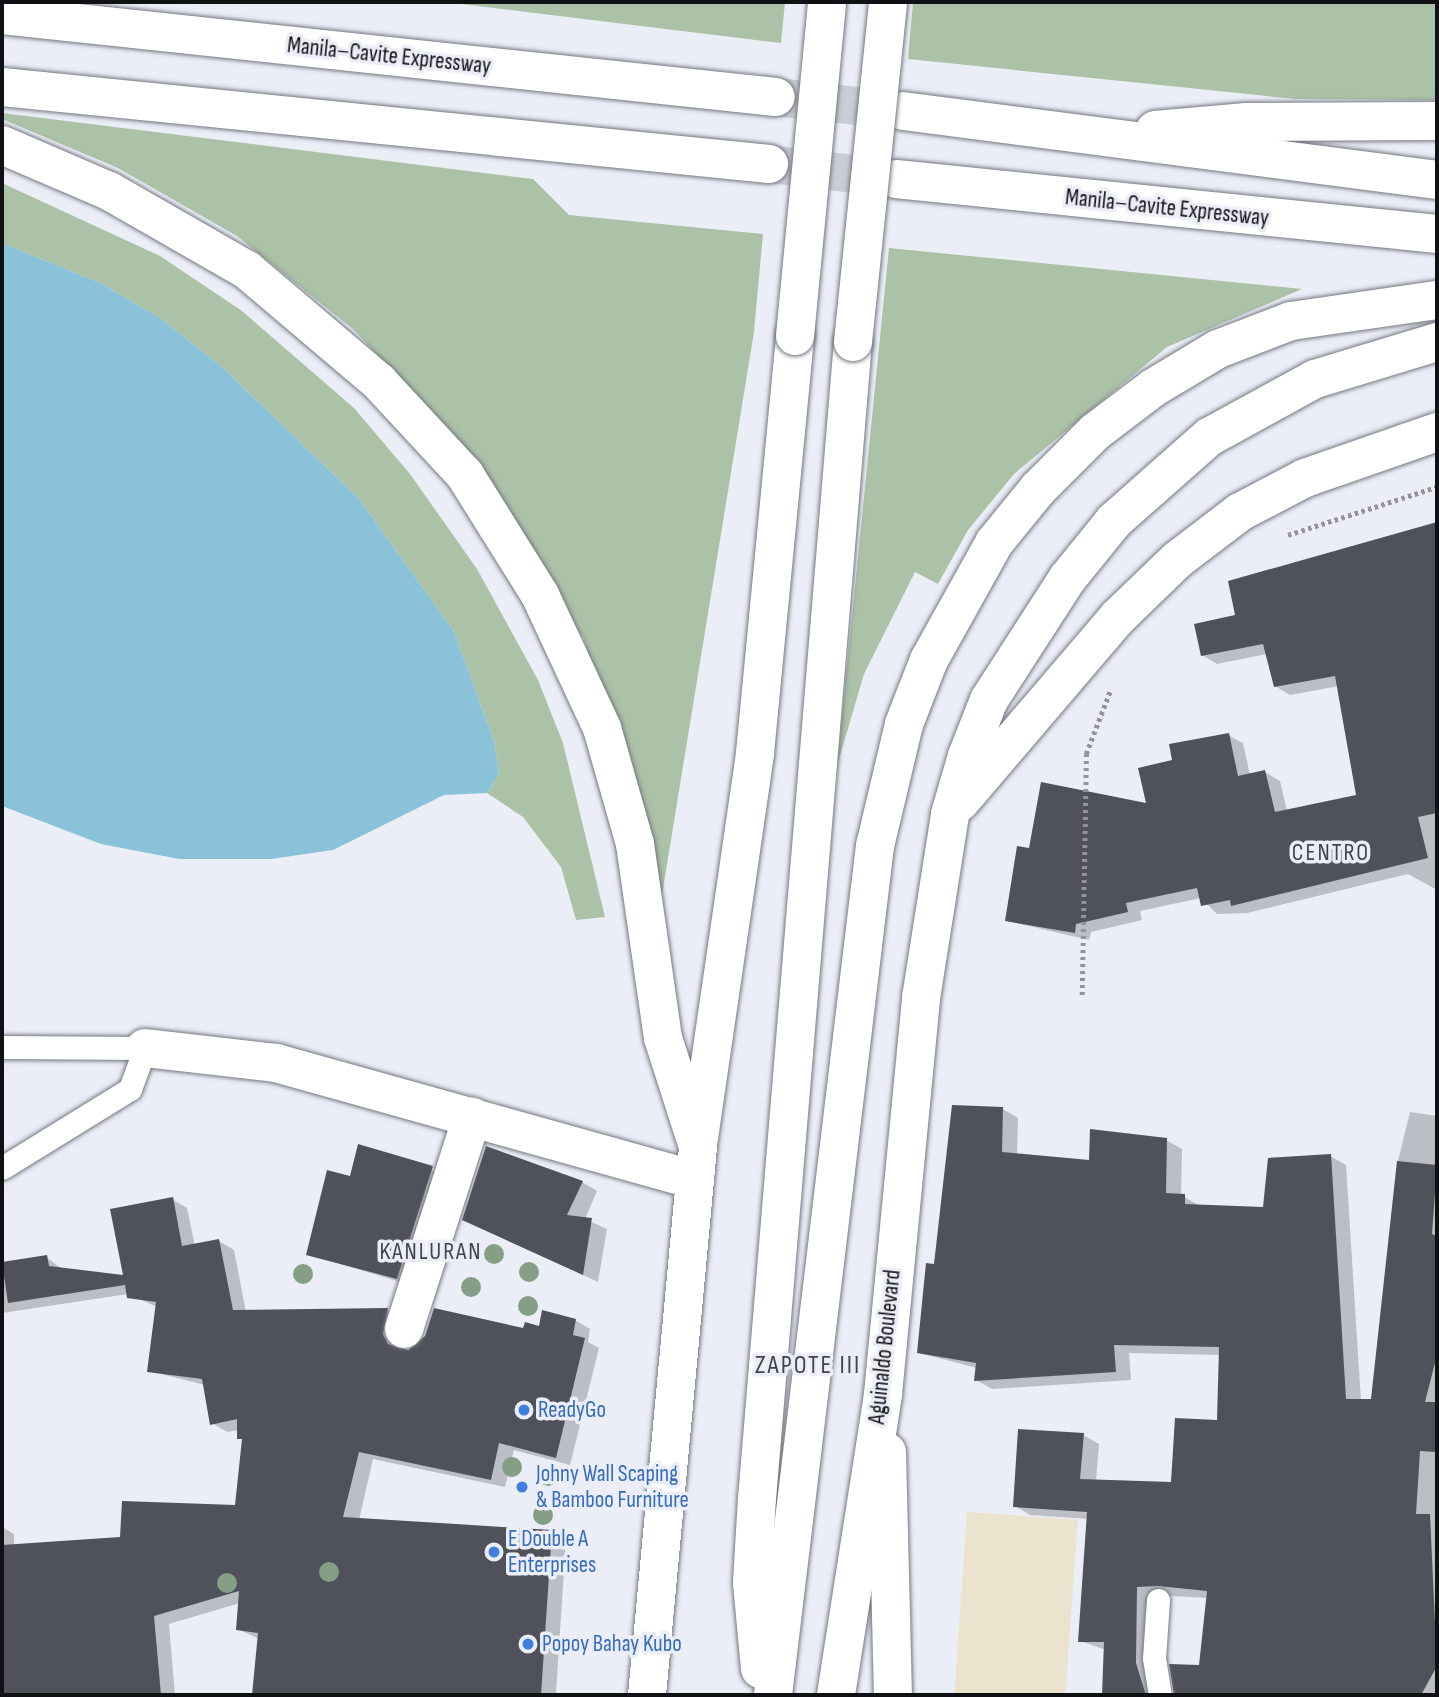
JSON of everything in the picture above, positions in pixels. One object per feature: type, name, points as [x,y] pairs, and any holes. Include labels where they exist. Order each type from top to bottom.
[{"type":"main road","points":[[647,1695],[696,1163],[755,753],[827,2]]},
{"type":"main road","points":[[764,1695],[752,1582],[757,1499],[853,342],[888,2]]},
{"type":"main road","name":"Manila–Cavite Expressway","points":[[2,15],[776,97]]},
{"type":"main road","points":[[2,87],[769,164]]},
{"type":"main road","points":[[902,111],[1107,135],[1244,160],[1437,180]]},
{"type":"main road","points":[[1107,135],[1247,122],[1437,121]]},
{"type":"main road","points":[[2,145],[109,191],[247,270],[379,382],[465,475],[540,595],[602,728],[635,844],[663,1038],[696,1163]]},
{"type":"main road","name":"Manila–Cavite Expressway","points":[[896,179],[1437,234]]},
{"type":"main road","points":[[773,1695],[887,785],[929,660],[994,543],[1095,432],[1218,349],[1291,321],[1437,300]]},
{"type":"main road","name":"Aguinaldo Boulevard","points":[[836,1695],[883,1394],[921,998],[950,814],[989,700],[1018,648],[1074,569],[1158,478],[1258,407],[1315,379],[1437,342]]},
{"type":"main road","points":[[950,814],[1117,618],[1177,560],[1240,512],[1305,478],[1437,432]]},
{"type":"main road","points":[[145,1048],[276,1063],[472,1116],[696,1163]]},
{"type":"main road","points":[[404,1329],[472,1116]]},
{"type":"main road","points":[[883,1394],[893,1695]]},
{"type":"main road","points":[[652,1634],[660,1695]]},
{"type":"lane","points":[[2,1047],[145,1048],[130,1089],[2,1168]]},
{"type":"lane","points":[[1158,1600],[1154,1658],[1160,1695]]},
{"type":"path","points":[[1280,538],[1437,486]]},
{"type":"path","points":[[1082,995],[1086,754],[1114,685]]},
{"type":"shaded area","points":[[967,1512],[1078,1520],[1065,1695],[954,1695]]},
{"type":"green space","points":[[445,2],[785,2],[781,43]]},
{"type":"green space","points":[[913,2],[1437,2],[1437,100],[1295,99],[908,59]]},
{"type":"green space","points":[[2,113],[533,179],[569,215],[763,234],[754,332],[661,901],[584,639],[448,429],[353,329],[237,236],[118,168],[2,119]]},
{"type":"green space","points":[[2,183],[160,256],[242,311],[354,408],[410,474],[477,569],[538,680],[563,743],[605,917],[576,920],[561,867],[523,817],[487,793],[499,774],[494,741],[453,630],[359,499],[222,367],[160,318],[102,284],[2,243]]},
{"type":"green space","points":[[889,248],[1302,289],[1167,347],[1014,474],[968,530],[938,584],[915,572],[864,674],[837,766]]},
{"type":"water","points":[[2,243],[102,284],[160,318],[222,367],[359,499],[453,630],[494,741],[499,774],[487,793],[444,795],[333,850],[271,859],[179,859],[101,844],[2,806]]},
{"type":"building","points":[[1437,522],[1437,813],[1418,817],[1428,858],[1231,906],[1230,900],[1201,906],[1197,888],[1126,903],[1128,912],[1076,924],[1075,933],[1005,921],[1017,846],[1029,848],[1041,782],[1146,803],[1138,768],[1172,760],[1169,744],[1229,733],[1238,776],[1265,770],[1275,812],[1356,795],[1335,676],[1274,687],[1263,644],[1201,656],[1194,624],[1235,615],[1228,581]]},
{"type":"building","points":[[952,1105],[1003,1107],[1002,1152],[1089,1160],[1090,1129],[1167,1138],[1166,1193],[1185,1194],[1185,1204],[1263,1207],[1268,1158],[1331,1154],[1346,1399],[1371,1399],[1397,1161],[1437,1165],[1432,1234],[1437,1236],[1437,1355],[1425,1402],[1436,1402],[1436,1452],[1420,1451],[1416,1514],[1430,1514],[1437,1666],[1421,1695],[1174,1695],[1169,1664],[1199,1665],[1207,1591],[1158,1586],[1137,1587],[1136,1663],[1146,1695],[1102,1695],[1104,1642],[1078,1642],[1087,1512],[1013,1507],[1018,1429],[1084,1433],[1080,1479],[1171,1482],[1175,1418],[1217,1420],[1219,1347],[1114,1345],[1116,1372],[974,1381],[976,1363],[917,1353],[926,1263],[934,1264]]},
{"type":"building","points":[[358,1144],[433,1166],[397,1279],[306,1255],[327,1170],[350,1176]]},
{"type":"building","points":[[486,1146],[583,1181],[567,1215],[592,1218],[583,1275],[462,1220]]},
{"type":"building","points":[[173,1197],[182,1246],[219,1239],[233,1310],[388,1308],[383,1334],[388,1344],[408,1350],[425,1336],[434,1308],[523,1328],[525,1322],[539,1326],[542,1310],[576,1319],[573,1335],[585,1338],[556,1458],[499,1443],[491,1480],[359,1452],[343,1517],[552,1530],[541,1695],[252,1695],[258,1633],[236,1630],[239,1591],[154,1616],[161,1695],[2,1695],[2,1545],[120,1537],[122,1501],[235,1505],[242,1439],[237,1439],[237,1419],[210,1425],[202,1379],[147,1372],[156,1302],[127,1298],[125,1285],[8,1303],[2,1262],[47,1255],[49,1266],[123,1275],[110,1209]]},
{"type":"tunnel","points":[[776,97],[903,111]]},
{"type":"tunnel","points":[[769,164],[896,179]]},
{"type":"place","name":"ReadyGo","points":[[524,1410]]},
{"type":"place","name":"Johny Wall Scaping & Bamboo Furniture","points":[[522,1487]]},
{"type":"place","name":"E Double A Enterprises","points":[[494,1552]]},
{"type":"place","name":"Popoy Bahay Kubo","points":[[528,1644]]},
{"type":"district","name":"CENTRO","points":[[1331,853]]},
{"type":"district","name":"KANLURAN","points":[[431,1252]]},
{"type":"district","name":"ZAPOTE III","points":[[808,1366]]}]
